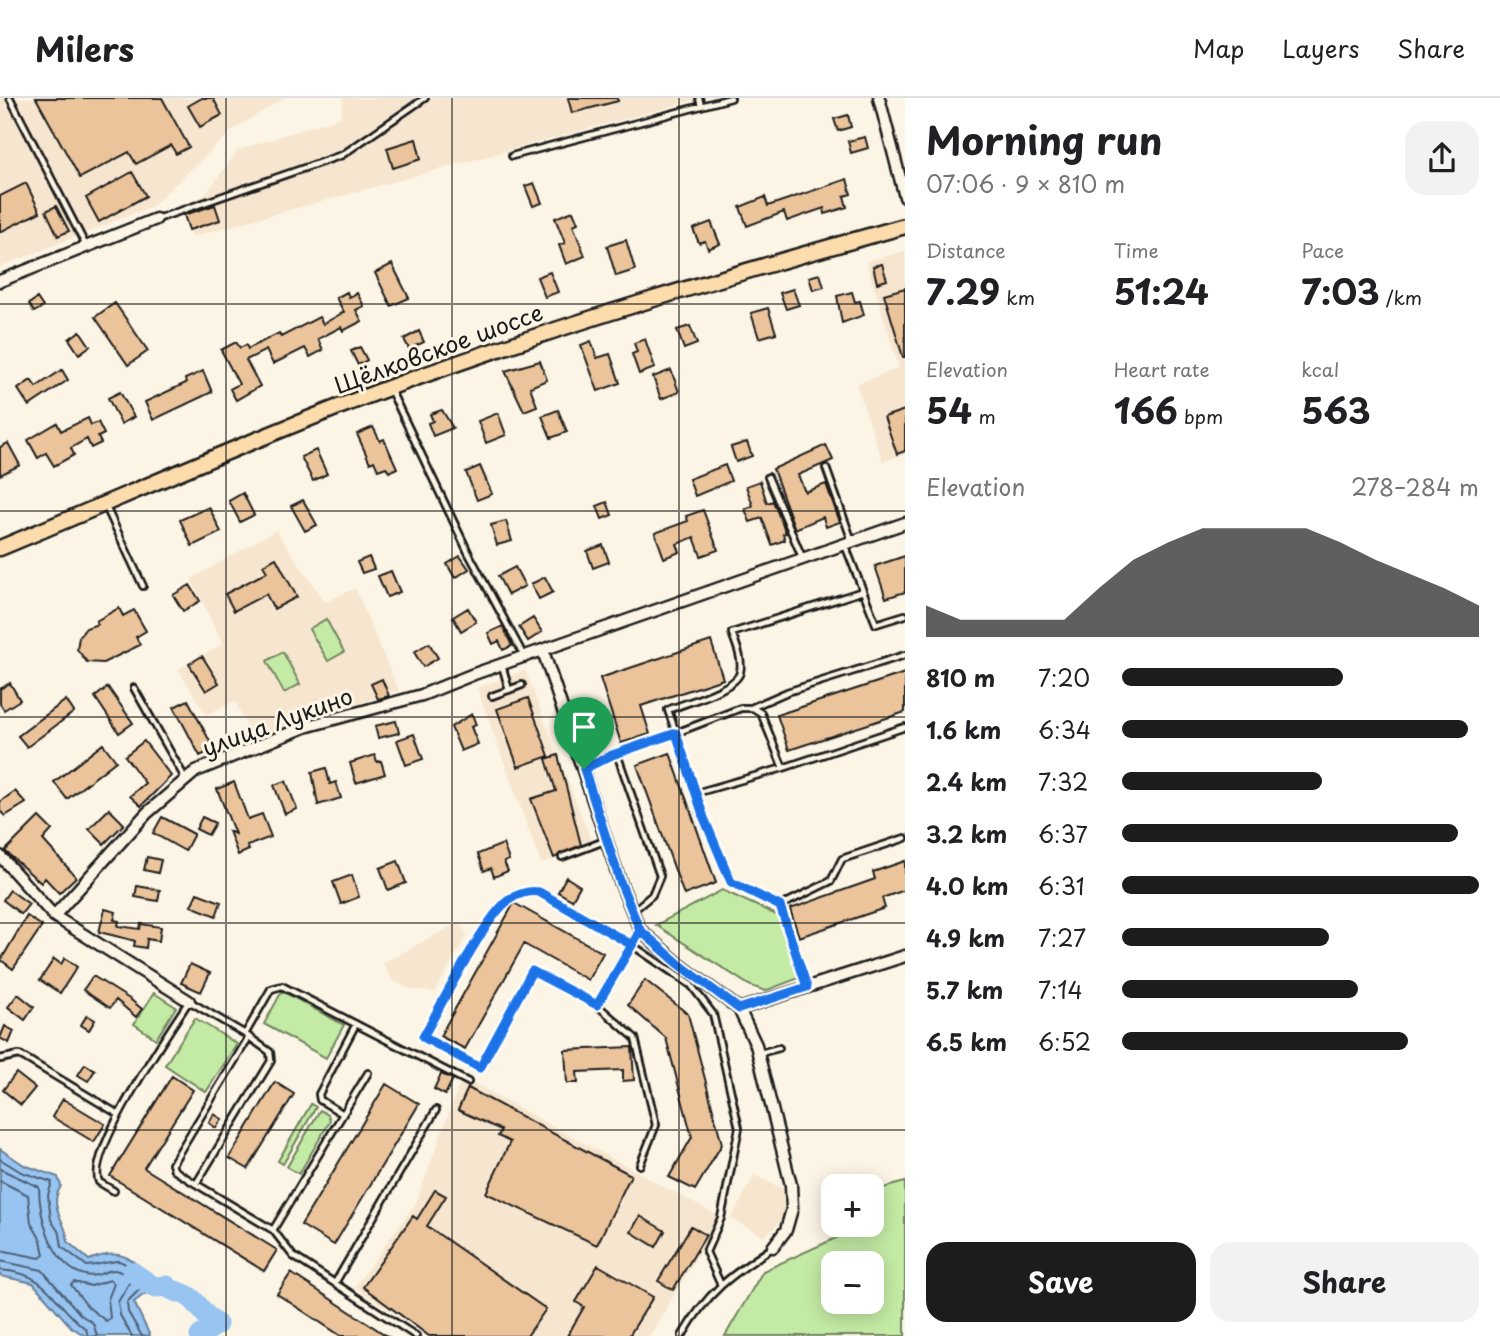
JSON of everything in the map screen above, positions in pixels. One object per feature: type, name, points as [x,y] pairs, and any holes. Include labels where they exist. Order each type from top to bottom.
[{"type":"main road","name":"Щёлковское шоссе","points":[[0,548],[390,387],[587,319],[905,226]]},
{"type":"street","points":[[879,98],[905,197]]},
{"type":"street","points":[[0,281],[156,219]]},
{"type":"street","points":[[773,1247],[786,1230],[792,1209],[792,1185],[758,1054],[739,1009],[679,964],[640,930],[543,651],[905,523]]},
{"type":"street","name":"улица Лукино","points":[[54,916],[147,813],[185,779],[240,751],[306,727],[422,695],[501,664],[543,651]]},
{"type":"street","points":[[0,856],[54,916],[189,1001]]},
{"type":"street","points":[[739,1009],[905,956]]},
{"type":"lane","points":[[10,98],[86,247]]},
{"type":"lane","points":[[156,219],[342,155],[425,98]]},
{"type":"lane","points":[[699,98],[701,106]]},
{"type":"lane","points":[[512,156],[732,98]]},
{"type":"lane","points":[[390,387],[470,554],[525,657]]},
{"type":"lane","points":[[826,468],[863,591],[876,624],[905,615]]},
{"type":"lane","points":[[768,477],[803,560]]},
{"type":"lane","points":[[104,503],[143,586]]},
{"type":"lane","points":[[807,987],[780,906],[731,882],[696,793],[668,710],[732,684],[740,674],[741,660],[732,633],[863,591]]},
{"type":"lane","points":[[584,769],[741,708],[753,708],[787,692],[905,654]]},
{"type":"lane","points":[[501,664],[509,690]]},
{"type":"lane","points":[[492,696],[522,685]]},
{"type":"lane","points":[[134,688],[185,779]]},
{"type":"lane","points":[[753,708],[761,713],[783,768]]},
{"type":"lane","points":[[696,793],[783,768],[905,727]]},
{"type":"lane","points":[[617,754],[660,876],[652,895],[633,911]]},
{"type":"lane","points":[[780,906],[831,881],[842,859],[905,838]]},
{"type":"lane","points":[[562,857],[607,839]]},
{"type":"lane","points":[[640,1165],[656,1125],[635,1038],[597,1005],[532,971],[480,1068],[423,1037],[491,919],[512,898],[529,891],[539,892],[632,945],[691,985],[713,1014],[739,1128],[722,1218],[706,1252],[720,1283]]},
{"type":"lane","points":[[597,1005],[640,930]]},
{"type":"lane","points":[[416,1336],[293,1255],[273,1230],[174,1170],[172,1164],[247,1036],[271,989],[276,986],[282,986],[468,1082]]},
{"type":"lane","points":[[114,1191],[99,1182],[96,1168],[118,1114],[189,1001],[270,1052],[271,1061],[196,1184]]},
{"type":"lane","points":[[343,1114],[320,1100],[318,1094],[356,1024]]},
{"type":"lane","points":[[758,1054],[779,1048]]},
{"type":"lane","points":[[0,1059],[19,1055],[118,1114]]},
{"type":"lane","points":[[273,1230],[368,1073]]},
{"type":"lane","points":[[335,1283],[436,1110]]},
{"type":"lane","points":[[682,1336],[695,1313],[720,1283],[773,1247]]},
{"type":"shaded area","points":[[0,98],[284,98],[234,129],[151,207],[0,267]]},
{"type":"shaded area","points":[[343,98],[694,100],[191,237],[182,207],[206,194],[238,150],[341,117]]},
{"type":"shaded area","points":[[905,251],[905,454],[883,462],[856,384],[899,368],[866,261]]},
{"type":"shaded area","points":[[276,530],[325,602],[355,588],[399,691],[290,725],[253,740],[235,701],[206,715],[178,669],[223,644],[191,579]]},
{"type":"shaded area","points":[[525,670],[592,843],[541,864],[477,688]]},
{"type":"shaded area","points":[[459,922],[467,935],[435,992],[409,989],[392,980],[383,963]]},
{"type":"shaded area","points":[[462,1077],[720,1217],[650,1336],[430,1336],[354,1287],[416,1203]]},
{"type":"shaded area","points":[[754,1175],[784,1189],[783,1220],[764,1237],[731,1219]]},
{"type":"green space","points":[[326,619],[344,652],[328,661],[309,629]]},
{"type":"green space","points":[[283,652],[300,684],[284,693],[267,661]]},
{"type":"green space","points":[[722,890],[779,916],[799,978],[765,991],[749,985],[656,925]]},
{"type":"green space","points":[[282,991],[344,1025],[326,1058],[264,1024]]},
{"type":"green space","points":[[154,993],[176,1007],[156,1039],[134,1024]]},
{"type":"green space","points":[[195,1018],[237,1044],[206,1092],[165,1065]]},
{"type":"green space","points":[[311,1104],[316,1107],[283,1164],[278,1161]]},
{"type":"green space","points":[[320,1110],[328,1115],[330,1121],[299,1174],[287,1167]]},
{"type":"green space","points":[[905,1182],[905,1336],[725,1336],[763,1271],[838,1237],[884,1237],[884,1188]]},
{"type":"water","points":[[0,1149],[24,1165],[58,1177],[61,1186],[57,1194],[57,1208],[68,1242],[89,1260],[110,1255],[126,1257],[154,1281],[154,1287],[134,1302],[150,1336],[86,1336],[71,1327],[33,1283],[0,1276]]},
{"type":"building","points":[[36,98],[162,98],[189,147],[176,154],[171,145],[136,164],[129,152],[80,178]]},
{"type":"building","points":[[202,98],[213,98],[222,115],[200,127],[188,106]]},
{"type":"building","points":[[568,98],[617,98],[618,101],[572,113]]},
{"type":"building","points":[[848,115],[851,127],[838,131],[834,119]]},
{"type":"building","points":[[865,137],[868,148],[851,153],[848,141]]},
{"type":"building","points":[[416,139],[421,159],[393,168],[387,148]]},
{"type":"building","points":[[132,172],[146,196],[99,222],[86,198]]},
{"type":"building","points":[[847,179],[851,194],[844,196],[847,207],[825,214],[824,208],[787,221],[784,212],[747,226],[740,207],[765,197],[768,206]]},
{"type":"building","points":[[26,183],[40,212],[0,232],[0,196]]},
{"type":"building","points":[[534,183],[542,203],[533,206],[525,186]]},
{"type":"building","points":[[215,205],[220,220],[189,230],[184,215]]},
{"type":"building","points":[[56,206],[69,231],[58,236],[46,211]]},
{"type":"building","points":[[573,211],[578,223],[573,225],[585,256],[566,264],[559,245],[565,243],[555,218]]},
{"type":"building","points":[[711,222],[720,244],[708,249],[705,241],[699,243],[693,229]]},
{"type":"building","points":[[626,240],[635,270],[616,276],[607,246]]},
{"type":"building","points":[[392,264],[409,298],[391,306],[375,273]]},
{"type":"building","points":[[882,264],[887,280],[877,283],[873,266]]},
{"type":"building","points":[[550,272],[558,292],[545,297],[537,277]]},
{"type":"building","points":[[820,274],[824,287],[813,290],[809,277]]},
{"type":"building","points":[[905,288],[905,357],[903,357],[884,294]]},
{"type":"building","points":[[793,289],[799,305],[786,309],[780,293]]},
{"type":"building","points":[[347,292],[349,297],[357,293],[364,306],[356,310],[362,321],[343,331],[341,327],[318,339],[323,350],[310,357],[305,348],[273,364],[266,350],[246,360],[260,386],[236,400],[230,389],[239,384],[221,350],[236,342],[240,348],[246,345],[248,349],[279,333],[281,337],[319,317],[323,324],[344,312],[336,298]]},
{"type":"building","points":[[852,292],[855,302],[860,301],[864,315],[842,323],[837,296]]},
{"type":"building","points":[[37,298],[43,307],[34,312],[29,304]]},
{"type":"building","points":[[115,303],[148,351],[128,365],[95,317]]},
{"type":"building","points":[[768,308],[776,333],[759,338],[751,313]]},
{"type":"building","points":[[690,326],[697,344],[684,349],[677,330]]},
{"type":"building","points":[[80,331],[90,346],[79,354],[69,339]]},
{"type":"building","points":[[419,331],[424,342],[409,349],[404,339]]},
{"type":"building","points":[[645,339],[655,368],[639,374],[632,354],[637,352],[634,343]]},
{"type":"building","points":[[591,341],[597,358],[610,354],[620,383],[598,391],[581,345]]},
{"type":"building","points":[[360,347],[367,360],[358,365],[351,351]]},
{"type":"building","points":[[540,361],[547,380],[530,387],[537,406],[524,411],[505,371]]},
{"type":"building","points":[[62,370],[68,380],[29,406],[18,389],[31,380],[36,387]]},
{"type":"building","points":[[671,370],[679,392],[661,399],[653,377]]},
{"type":"building","points":[[203,371],[212,392],[153,420],[145,402],[186,383],[185,379]]},
{"type":"building","points":[[120,392],[134,417],[121,424],[108,398]]},
{"type":"building","points":[[442,410],[453,428],[433,436],[428,423],[433,421],[430,414]]},
{"type":"building","points":[[558,410],[567,432],[551,438],[542,416]]},
{"type":"building","points":[[905,410],[905,451],[897,454],[884,417]]},
{"type":"building","points":[[498,413],[506,435],[486,443],[478,421]]},
{"type":"building","points":[[88,418],[91,425],[98,422],[104,434],[98,437],[101,443],[91,448],[87,439],[71,448],[74,455],[54,466],[46,453],[38,458],[28,440],[57,423],[61,431]]},
{"type":"building","points":[[373,427],[380,441],[384,439],[397,468],[389,472],[386,467],[378,470],[374,461],[370,463],[357,434]]},
{"type":"building","points":[[747,442],[752,456],[736,462],[731,447]]},
{"type":"building","points":[[8,443],[20,465],[0,475],[0,447]]},
{"type":"building","points":[[826,445],[833,460],[798,475],[805,492],[826,484],[840,522],[826,527],[823,517],[795,529],[773,469]]},
{"type":"building","points":[[316,450],[327,474],[313,481],[301,457]]},
{"type":"building","points":[[725,465],[731,481],[695,496],[689,479]]},
{"type":"building","points":[[480,466],[492,494],[477,500],[466,472]]},
{"type":"building","points":[[760,481],[767,503],[773,501],[786,533],[783,534],[785,540],[772,545],[762,518],[750,522],[745,509],[753,506],[746,486]]},
{"type":"building","points":[[243,493],[254,515],[240,522],[229,501]]},
{"type":"building","points":[[303,500],[317,525],[305,531],[291,506]]},
{"type":"building","points":[[607,502],[612,515],[602,519],[597,506]]},
{"type":"building","points":[[209,507],[221,532],[192,546],[180,520]]},
{"type":"building","points":[[703,510],[718,550],[701,556],[694,537],[677,544],[680,552],[664,558],[655,533],[688,521],[686,516]]},
{"type":"building","points":[[506,521],[512,541],[497,545],[491,525]]},
{"type":"building","points":[[603,545],[609,562],[593,568],[587,551]]},
{"type":"building","points":[[460,556],[469,569],[455,578],[447,564]]},
{"type":"building","points":[[905,556],[905,592],[886,598],[875,566]]},
{"type":"building","points":[[369,557],[374,569],[362,573],[357,562]]},
{"type":"building","points":[[276,558],[297,597],[274,609],[266,594],[234,611],[225,594],[267,572],[263,565]]},
{"type":"building","points":[[515,567],[525,586],[508,595],[498,576]]},
{"type":"building","points":[[391,571],[400,592],[387,597],[378,576]]},
{"type":"building","points":[[545,577],[553,592],[539,599],[531,584]]},
{"type":"building","points":[[190,585],[200,601],[183,611],[173,595]]},
{"type":"building","points":[[119,608],[123,616],[134,610],[146,631],[136,637],[140,645],[103,663],[87,662],[77,649],[79,637],[86,628],[98,624],[96,621]]},
{"type":"building","points":[[468,608],[476,622],[461,631],[453,617]]},
{"type":"building","points":[[533,618],[542,632],[528,641],[519,627]]},
{"type":"building","points":[[503,626],[512,646],[503,650],[499,641],[493,644],[488,633]]},
{"type":"building","points":[[711,641],[723,679],[641,706],[650,734],[621,743],[600,678]]},
{"type":"building","points":[[429,643],[438,658],[423,667],[414,652]]},
{"type":"building","points":[[202,656],[219,683],[206,691],[189,664]]},
{"type":"building","points":[[905,673],[905,712],[789,750],[777,715]]},
{"type":"building","points":[[382,679],[389,696],[378,699],[371,684]]},
{"type":"building","points":[[10,683],[20,700],[4,710],[0,704],[0,689]]},
{"type":"building","points":[[108,687],[133,723],[119,733],[95,697]]},
{"type":"building","points":[[528,698],[549,756],[518,767],[497,709]]},
{"type":"building","points":[[66,700],[74,712],[27,747],[18,736]]},
{"type":"building","points":[[188,700],[214,749],[200,756],[174,707]]},
{"type":"building","points":[[472,714],[476,725],[471,727],[478,744],[461,751],[451,727]]},
{"type":"building","points":[[396,721],[399,733],[378,738],[375,726]]},
{"type":"building","points":[[414,734],[423,759],[406,765],[397,740]]},
{"type":"building","points":[[144,741],[171,776],[141,806],[130,796],[145,783],[125,756]]},
{"type":"building","points":[[103,744],[116,761],[67,799],[54,782]]},
{"type":"building","points":[[670,753],[716,883],[684,895],[637,765]]},
{"type":"building","points":[[375,755],[377,762],[381,761],[385,774],[356,783],[350,763]]},
{"type":"building","points":[[558,755],[581,845],[554,858],[531,799],[556,791],[546,759]]},
{"type":"building","points":[[326,768],[330,784],[336,782],[341,798],[318,805],[312,772]]},
{"type":"building","points":[[286,781],[297,809],[285,814],[274,785]]},
{"type":"building","points":[[234,782],[248,819],[262,814],[271,837],[247,846],[249,850],[238,855],[229,831],[235,834],[217,789]]},
{"type":"building","points":[[15,791],[26,803],[5,816],[0,811],[0,802]]},
{"type":"building","points":[[109,809],[124,824],[104,844],[89,829]]},
{"type":"building","points":[[39,817],[52,830],[43,840],[76,877],[59,893],[45,878],[41,883],[5,851]]},
{"type":"building","points":[[162,817],[194,834],[185,851],[153,833]]},
{"type":"building","points":[[202,817],[215,823],[208,835],[196,829]]},
{"type":"building","points":[[503,844],[509,860],[504,862],[508,871],[494,877],[491,868],[484,871],[478,854]]},
{"type":"building","points":[[147,857],[161,860],[158,873],[144,870]]},
{"type":"building","points":[[398,861],[406,883],[388,890],[380,868]]},
{"type":"building","points":[[905,861],[905,890],[882,898],[885,908],[799,937],[790,909],[875,879],[873,872]]},
{"type":"building","points":[[352,875],[359,897],[341,904],[333,882]]},
{"type":"building","points":[[566,877],[580,886],[572,900],[558,892]]},
{"type":"building","points":[[137,886],[160,890],[158,901],[135,897]]},
{"type":"building","points":[[10,890],[29,904],[21,914],[3,900]]},
{"type":"building","points":[[197,893],[221,902],[216,916],[191,906]]},
{"type":"building","points":[[514,903],[603,953],[588,980],[524,944],[465,1049],[440,1036]]},
{"type":"building","points":[[105,909],[116,912],[114,920],[119,921],[118,926],[140,929],[141,924],[161,927],[159,941],[147,939],[146,948],[134,946],[135,941],[99,932]]},
{"type":"building","points":[[27,916],[42,926],[13,969],[1,960]]},
{"type":"building","points":[[65,958],[77,967],[60,993],[40,980],[54,959],[61,964]]},
{"type":"building","points":[[190,964],[210,973],[201,992],[181,983]]},
{"type":"building","points":[[93,976],[142,1009],[136,1017],[116,1000],[110,1008],[83,990]]},
{"type":"building","points":[[645,980],[688,1014],[722,1144],[695,1190],[669,1177],[692,1137],[666,1038],[628,1005]]},
{"type":"building","points":[[18,994],[34,1007],[25,1020],[8,1007]]},
{"type":"building","points":[[87,1015],[95,1020],[89,1030],[81,1025]]},
{"type":"building","points":[[5,1026],[14,1031],[9,1043],[0,1038]]},
{"type":"building","points":[[632,1047],[634,1080],[623,1081],[623,1070],[577,1072],[578,1083],[567,1083],[565,1050]]},
{"type":"building","points":[[85,1064],[95,1070],[88,1081],[78,1075]]},
{"type":"building","points":[[16,1073],[35,1088],[21,1105],[3,1090]]},
{"type":"building","points":[[441,1074],[453,1079],[445,1095],[434,1089]]},
{"type":"building","points":[[172,1076],[193,1090],[144,1168],[277,1250],[264,1271],[110,1176]]},
{"type":"building","points":[[275,1082],[294,1094],[248,1169],[229,1158]]},
{"type":"building","points":[[386,1084],[419,1104],[334,1245],[301,1225]]},
{"type":"building","points":[[468,1088],[631,1175],[597,1245],[486,1193],[510,1142],[498,1136],[501,1130],[458,1110]]},
{"type":"building","points":[[63,1099],[105,1124],[94,1142],[52,1117]]},
{"type":"building","points":[[214,1114],[222,1119],[216,1128],[209,1123]]},
{"type":"building","points":[[435,1190],[446,1196],[427,1226],[546,1309],[527,1336],[429,1336],[363,1287],[413,1216],[417,1219]]},
{"type":"building","points":[[640,1216],[665,1231],[656,1247],[631,1232]]},
{"type":"building","points":[[691,1226],[706,1235],[673,1290],[658,1281]]},
{"type":"building","points":[[598,1265],[653,1297],[629,1336],[567,1336],[584,1307],[576,1302]]},
{"type":"building","points":[[291,1273],[387,1336],[341,1336],[277,1294]]},
{"type":"waterway","points":[[132,1272],[154,1287],[167,1286],[192,1299],[217,1324],[200,1336]]},
{"type":"route","points":[[584,769],[612,755],[676,733],[704,818],[731,882],[780,906],[807,987],[739,1009],[679,964],[640,930],[632,945],[539,892],[529,891],[506,901],[491,919],[423,1037],[480,1068],[532,971],[597,1005],[635,940],[640,930],[621,884],[584,769]]}]
